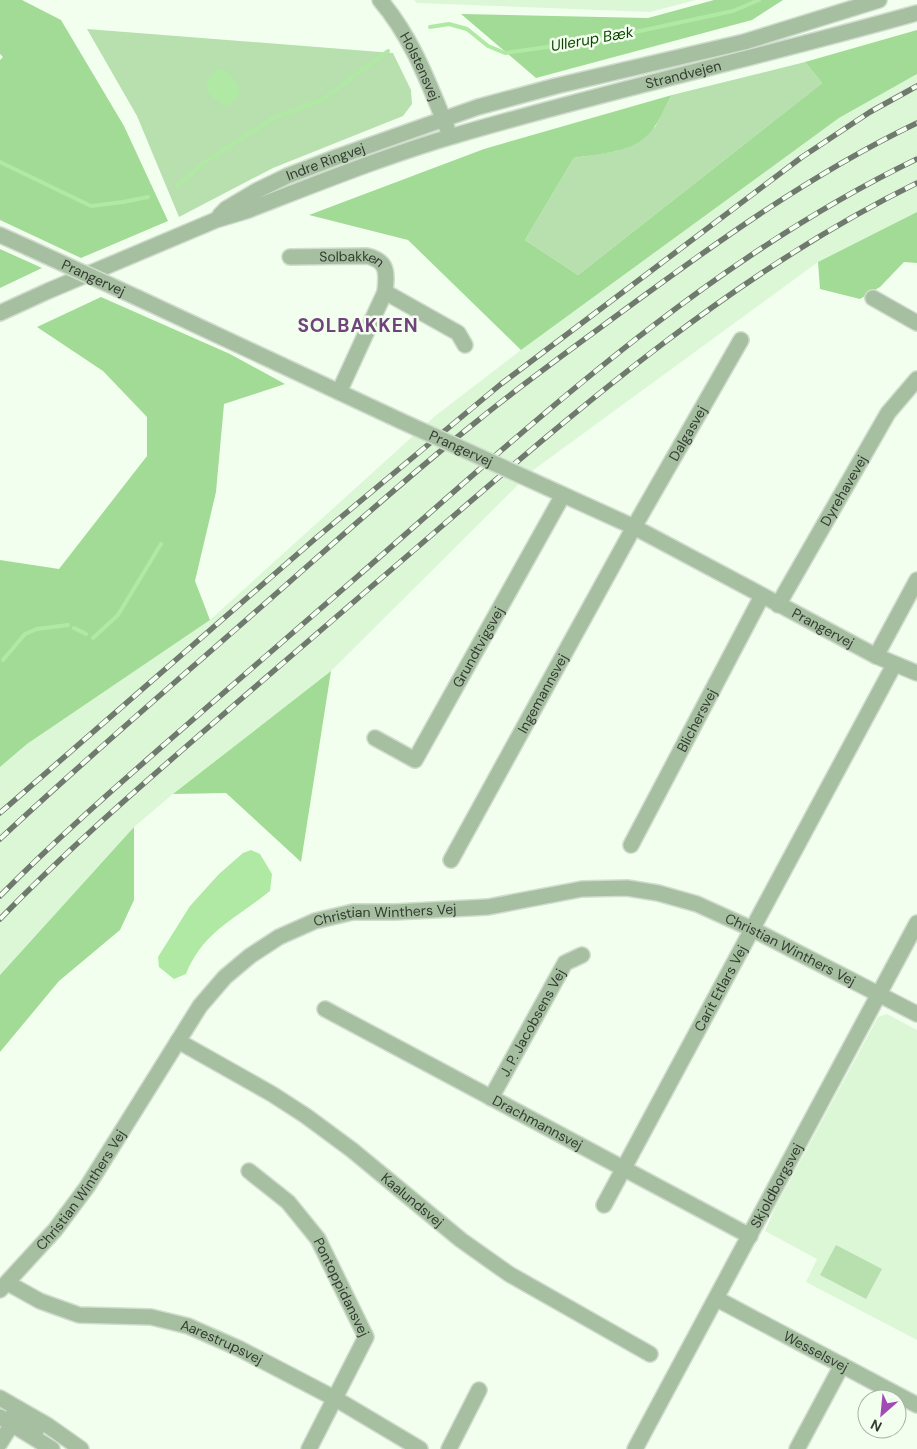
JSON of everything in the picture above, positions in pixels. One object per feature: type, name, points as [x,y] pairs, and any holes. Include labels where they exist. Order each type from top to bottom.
[{"type":"street","name":"Holstensvej","points":[[380,0],[391,12],[416,56],[450,137]]},
{"type":"street","name":"Strandvejen","points":[[443,119],[478,107],[556,86],[744,42],[878,0]]},
{"type":"street","name":"Strandvejen","points":[[450,137],[652,81],[749,59],[917,13]]},
{"type":"street","name":"Indre Ringvej","points":[[216,220],[226,209],[287,176],[443,119]]},
{"type":"street","name":"Indre Ringvej","points":[[0,313],[216,220],[246,211],[412,149],[450,137]]},
{"type":"street","name":"Prangervej","points":[[0,235],[634,527],[876,656],[894,665],[917,672]]},
{"type":"street","name":"Solbakken","points":[[290,258],[367,256],[378,259],[384,265],[386,278],[385,292],[339,392]]},
{"type":"street","name":"Solbakken","points":[[385,292],[458,333],[465,345]]},
{"type":"street","points":[[873,298],[917,324]]},
{"type":"street","name":"Dalgasvej","points":[[634,527],[741,340]]},
{"type":"street","name":"Dyrehavevej","points":[[778,605],[888,413],[917,379]]},
{"type":"street","name":"Grundtvigsvej","points":[[375,738],[416,760],[563,495]]},
{"type":"street","name":"Ingemannsvej","points":[[451,860],[634,527]]},
{"type":"street","points":[[876,656],[917,580]]},
{"type":"street","name":"Blichersvej","points":[[631,845],[762,596]]},
{"type":"street","name":"Carit Etlars Vej","points":[[604,1205],[894,665]]},
{"type":"street","name":"Christian Winthers Vej","points":[[4,1285],[55,1230],[87,1187],[200,1006],[225,977],[250,956],[279,936],[315,921],[353,912],[395,912],[488,907],[582,889],[627,888],[658,893],[698,904],[752,929],[917,1014]]},
{"type":"street","name":"Skjoldborgsvej","points":[[635,1449],[917,923]]},
{"type":"street","name":"J. P. Jacobsens Vej","points":[[492,1098],[565,963],[582,955]]},
{"type":"street","name":"Drachmannsvej","points":[[325,1009],[750,1236]]},
{"type":"street","name":"Kaalundsvej","points":[[178,1040],[272,1094],[306,1116],[352,1150],[461,1240],[509,1274],[650,1354]]},
{"type":"street","name":"Pontoppidansvej","points":[[249,1171],[288,1202],[318,1239],[366,1337],[309,1449]]},
{"type":"street","name":"Aarestrupsvej","points":[[4,1285],[13,1286],[40,1301],[78,1315],[151,1317],[188,1326],[238,1348],[336,1399],[420,1449]]},
{"type":"street","name":"Wesselsvej","points":[[717,1299],[917,1405]]},
{"type":"street","points":[[798,1449],[842,1365]]},
{"type":"street","points":[[449,1449],[479,1390]]},
{"type":"street","points":[[0,1443],[4,1424],[12,1412],[10,1406],[1,1398]]},
{"type":"street","points":[[1,1398],[47,1425],[81,1449]]},
{"type":"street","points":[[4,1424],[24,1421],[68,1449]]},
{"type":"street","points":[[4,1424],[52,1449]]},
{"type":"shaded area","points":[[0,0],[22,0],[61,20],[124,126],[168,221],[81,258],[0,220],[0,60],[3,57],[0,54]]},
{"type":"shaded area","points":[[414,0],[696,0],[650,12],[417,3]]},
{"type":"shaded area","points":[[714,0],[783,0],[752,20],[536,78],[461,14],[648,18]]},
{"type":"shaded area","points":[[87,29],[393,53],[411,90],[412,104],[403,116],[273,168],[179,217],[137,116]]},
{"type":"shaded area","points":[[917,30],[917,74],[839,118],[521,350],[408,240],[309,215],[484,149],[672,95],[655,126],[639,142],[630,147],[608,153],[574,158],[525,240],[578,275],[822,83],[805,62]]},
{"type":"shaded area","points":[[805,62],[822,83],[578,275],[525,240],[574,158],[617,151],[655,127],[672,95]]},
{"type":"shaded area","points":[[216,70],[225,70],[239,88],[237,97],[227,106],[214,98],[206,86],[209,78]]},
{"type":"shaded area","points":[[917,74],[917,212],[818,262],[532,471],[331,671],[173,794],[134,827],[0,975],[0,767],[27,744],[210,620],[435,416],[521,350],[839,118]]},
{"type":"shaded area","points":[[917,212],[917,263],[904,262],[880,287],[860,299],[820,289],[818,262]]},
{"type":"shaded area","points":[[0,249],[42,268],[0,288]]},
{"type":"shaded area","points":[[101,297],[230,354],[285,384],[224,404],[216,492],[195,581],[210,620],[27,744],[0,767],[0,560],[59,569],[147,456],[147,417],[103,371],[37,327]]},
{"type":"shaded area","points":[[331,671],[301,862],[226,793],[173,794]]},
{"type":"shaded area","points":[[134,827],[134,900],[120,930],[59,981],[0,1052],[0,975]]},
{"type":"shaded area","points":[[251,850],[260,854],[272,874],[270,891],[211,936],[193,959],[186,974],[174,979],[159,967],[158,957],[190,906],[219,874],[243,853]]},
{"type":"shaded area","points":[[887,1014],[917,1030],[917,1340],[806,1282],[817,1259],[765,1231],[775,1208],[878,1017]]},
{"type":"shaded area","points":[[836,1245],[882,1269],[866,1299],[820,1275]]},
{"type":"waterway","name":"Ullerup Bæk","points":[[430,27],[449,24],[467,29],[488,46],[505,53],[598,40],[733,11],[759,0]]},
{"type":"waterway","name":"Ullerup Bæk","points":[[177,186],[205,162],[273,118],[322,100],[388,51]]},
{"type":"waterway","name":"Ullerup Bæk","points":[[0,162],[91,206],[148,197]]},
{"type":"waterway","points":[[93,638],[118,615],[161,544]]},
{"type":"waterway","points":[[3,660],[25,634],[37,629],[68,625]]},
{"type":"waterway","points":[[74,628],[86,634]]},
{"type":"railway","points":[[0,813],[316,538],[501,384],[802,157],[870,112],[917,86]]},
{"type":"railway","points":[[0,839],[91,756],[417,470],[509,396],[649,292],[760,214],[837,166],[917,123]]},
{"type":"railway","points":[[0,896],[102,799],[489,461],[624,348],[694,295],[765,246],[840,200],[917,159]]},
{"type":"railway","points":[[0,919],[23,895],[121,804],[565,421],[700,316],[770,268],[842,223],[917,183]]},
{"type":"district","name":"SOLBAKKEN","points":[[358,325]]}]
